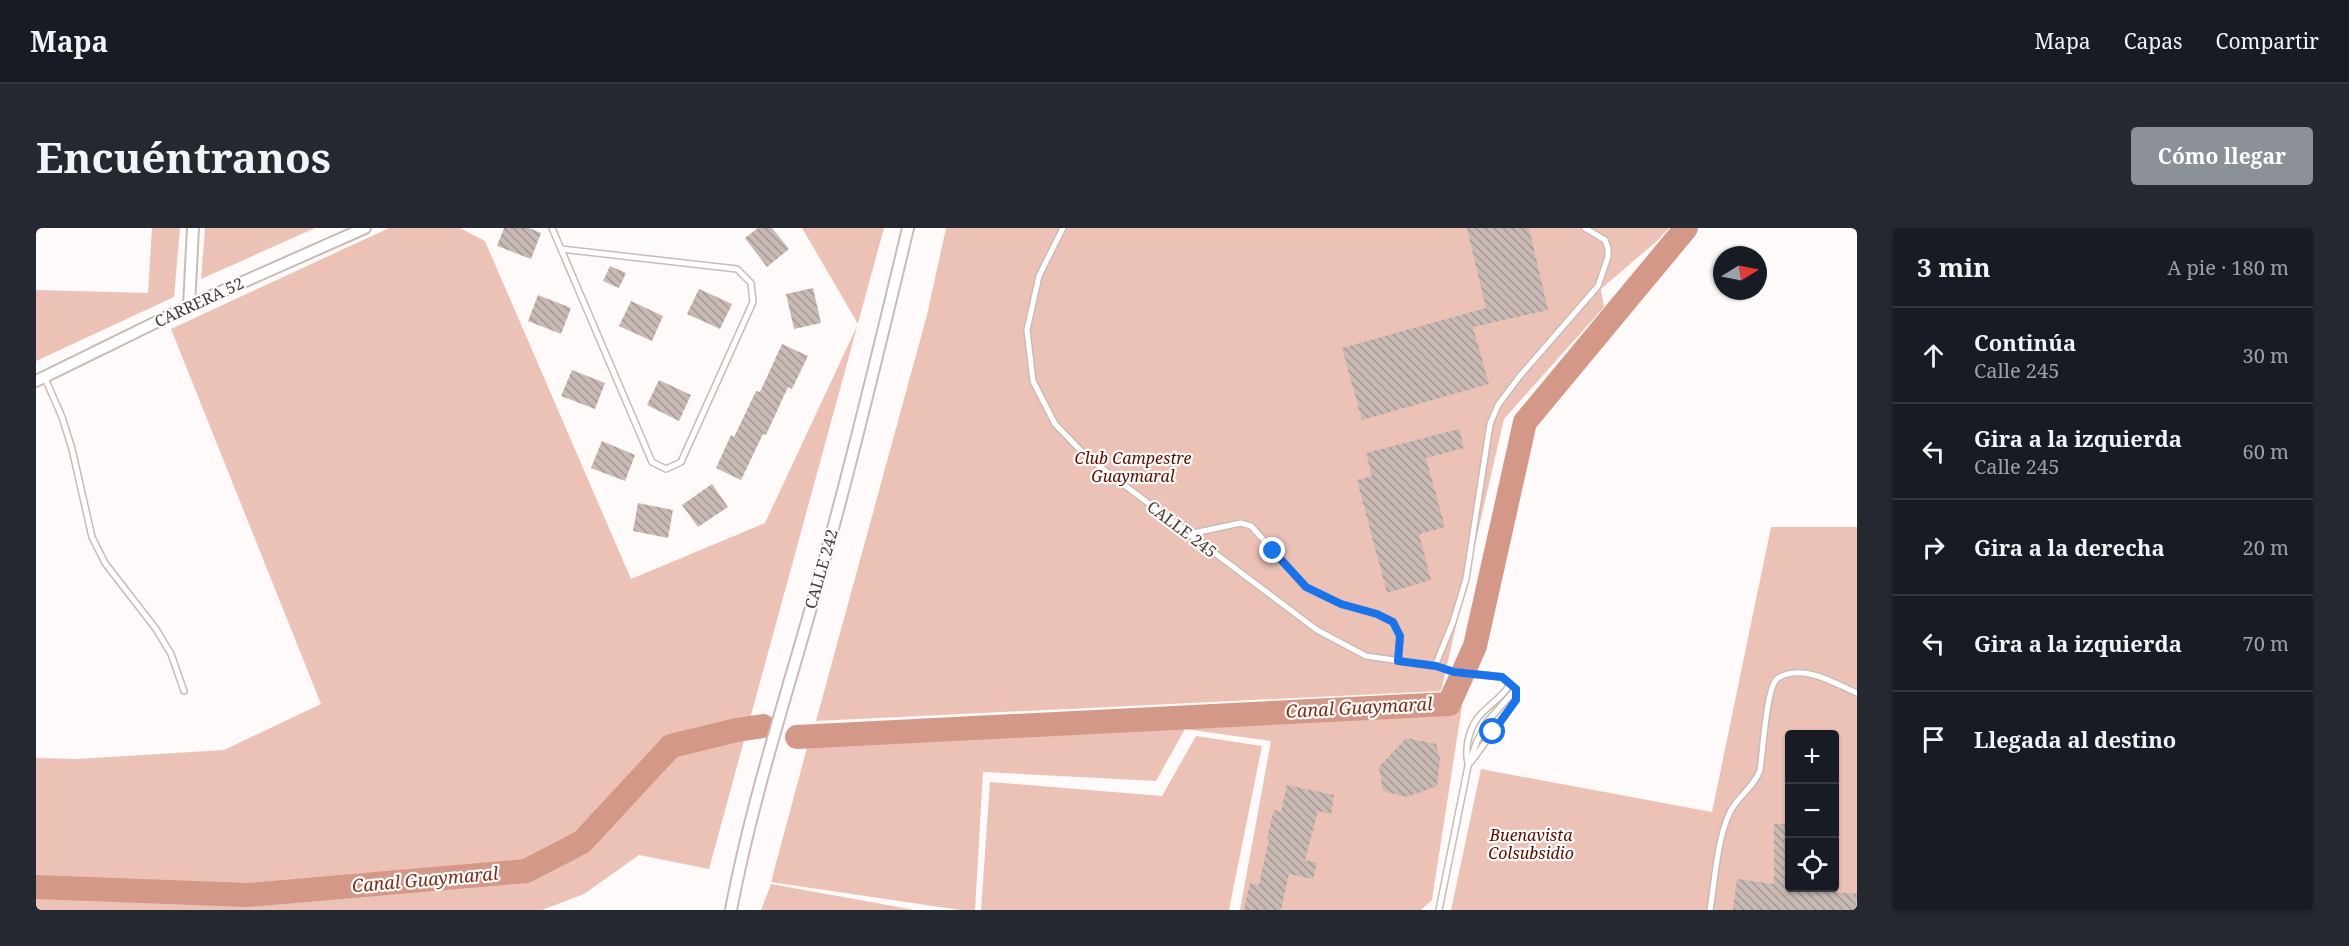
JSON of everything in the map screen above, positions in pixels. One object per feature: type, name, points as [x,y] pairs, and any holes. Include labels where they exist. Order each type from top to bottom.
[{"type":"street","points":[[189,306],[194,228]]},
{"type":"street","name":"CARRERA 52","points":[[40,379],[189,306],[364,228]]},
{"type":"street","name":"CALLE 242","points":[[731,910],[752,813],[826,556],[880,349],[908,228]]},
{"type":"lane","points":[[552,228],[652,462],[666,469],[681,462],[753,302],[751,283],[737,269],[561,249]]},
{"type":"lane","name":"CALLE 245","points":[[1063,228],[1039,276],[1027,330],[1033,381],[1055,424],[1087,458],[1317,630],[1366,656],[1436,666],[1454,672],[1502,677],[1516,689]]},
{"type":"lane","points":[[1436,666],[1466,579],[1490,424],[1498,405],[1519,376],[1598,286],[1608,257],[1605,240],[1585,228]]},
{"type":"lane","points":[[40,379],[62,417],[69,438],[92,537],[110,572],[156,629],[171,654],[184,691]]},
{"type":"lane","points":[[1189,534],[1241,523],[1251,526],[1306,587],[1341,604],[1377,614],[1393,622],[1400,636],[1398,661]]},
{"type":"lane","points":[[1710,910],[1727,819],[1735,803],[1758,778],[1761,770],[1769,694],[1774,682],[1782,676],[1800,673],[1828,680],[1857,693]]},
{"type":"lane","points":[[1468,766],[1465,751],[1477,718],[1505,693],[1510,684]]},
{"type":"lane","points":[[1468,766],[1516,700],[1516,689]]},
{"type":"lane","points":[[1439,910],[1468,766],[1486,722],[1516,689]]},
{"type":"green space","points":[[152,228],[180,228],[174,297],[36,361],[36,290],[148,293]]},
{"type":"green space","points":[[205,228],[315,228],[201,279]]},
{"type":"green space","points":[[389,228],[460,228],[485,241],[631,579],[765,523],[857,325],[709,869],[639,855],[584,894],[542,910],[36,910],[36,758],[78,759],[224,750],[321,704],[171,329]]},
{"type":"green space","points":[[802,228],[884,228],[858,324]]},
{"type":"green space","name":"Club Campestre Guaymaral","points":[[946,228],[1669,228],[1601,289],[1604,307],[1504,419],[1441,691],[816,721],[927,315]]},
{"type":"green space","name":"Buenavista Colsubsidio","points":[[1771,527],[1857,527],[1857,910],[1451,910],[1481,769],[1712,812]]},
{"type":"green space","points":[[1462,706],[1432,900],[1421,910],[1240,910],[1271,741],[1185,729],[1156,781],[983,772],[975,910],[960,910],[771,882],[812,729]]},
{"type":"green space","points":[[1196,736],[1262,746],[1229,910],[981,910],[990,782],[1162,796]]},
{"type":"green space","points":[[771,884],[904,908],[915,910],[761,910]]},
{"type":"building","points":[[504,228],[529,228],[541,233],[531,259],[497,246]]},
{"type":"building","points":[[758,228],[772,228],[789,249],[767,267],[745,238]]},
{"type":"building","points":[[1467,228],[1529,228],[1548,310],[1473,327],[1489,384],[1362,420],[1342,348],[1486,308]]},
{"type":"building","points":[[610,266],[626,273],[619,288],[603,281]]},
{"type":"building","points":[[813,288],[821,323],[794,329],[786,294]]},
{"type":"building","points":[[699,289],[732,304],[720,329],[687,314]]},
{"type":"building","points":[[538,295],[571,308],[561,334],[528,321]]},
{"type":"building","points":[[631,301],[663,316],[652,341],[619,326]]},
{"type":"building","points":[[782,344],[808,356],[792,389],[788,387],[766,435],[763,434],[741,480],[716,468],[731,435],[734,437],[756,391],[760,392]]},
{"type":"building","points":[[572,370],[605,383],[595,409],[561,396]]},
{"type":"building","points":[[659,380],[691,395],[679,421],[647,405]]},
{"type":"building","points":[[1459,429],[1464,448],[1426,458],[1445,527],[1419,534],[1431,580],[1387,593],[1357,480],[1372,476],[1366,453]]},
{"type":"building","points":[[602,441],[635,455],[625,481],[591,468]]},
{"type":"building","points":[[712,484],[728,507],[698,527],[682,505]]},
{"type":"building","points":[[638,503],[673,510],[668,538],[633,531]]},
{"type":"building","points":[[1406,738],[1436,744],[1440,759],[1437,786],[1407,797],[1383,791],[1379,767]]},
{"type":"building","points":[[1287,785],[1334,795],[1331,814],[1318,811],[1305,860],[1317,863],[1313,879],[1289,874],[1281,910],[1244,910],[1250,883],[1259,885],[1274,810],[1281,812]]},
{"type":"building","points":[[1774,824],[1785,824],[1785,892],[1857,894],[1856,910],[1733,910],[1737,879],[1774,884]]},
{"type":"waterway","name":"Canal Guaymaral","points":[[797,737],[1449,704],[1475,646],[1525,422],[1686,228]]},
{"type":"waterway","name":"Canal Guaymaral","points":[[36,887],[248,895],[526,871],[582,842],[671,746],[763,726]]},
{"type":"route","points":[[1273,551],[1306,587],[1341,604],[1377,614],[1393,622],[1400,636],[1398,661],[1436,666],[1454,672],[1502,677],[1516,689],[1516,700],[1509,713],[1493,732]]}]
